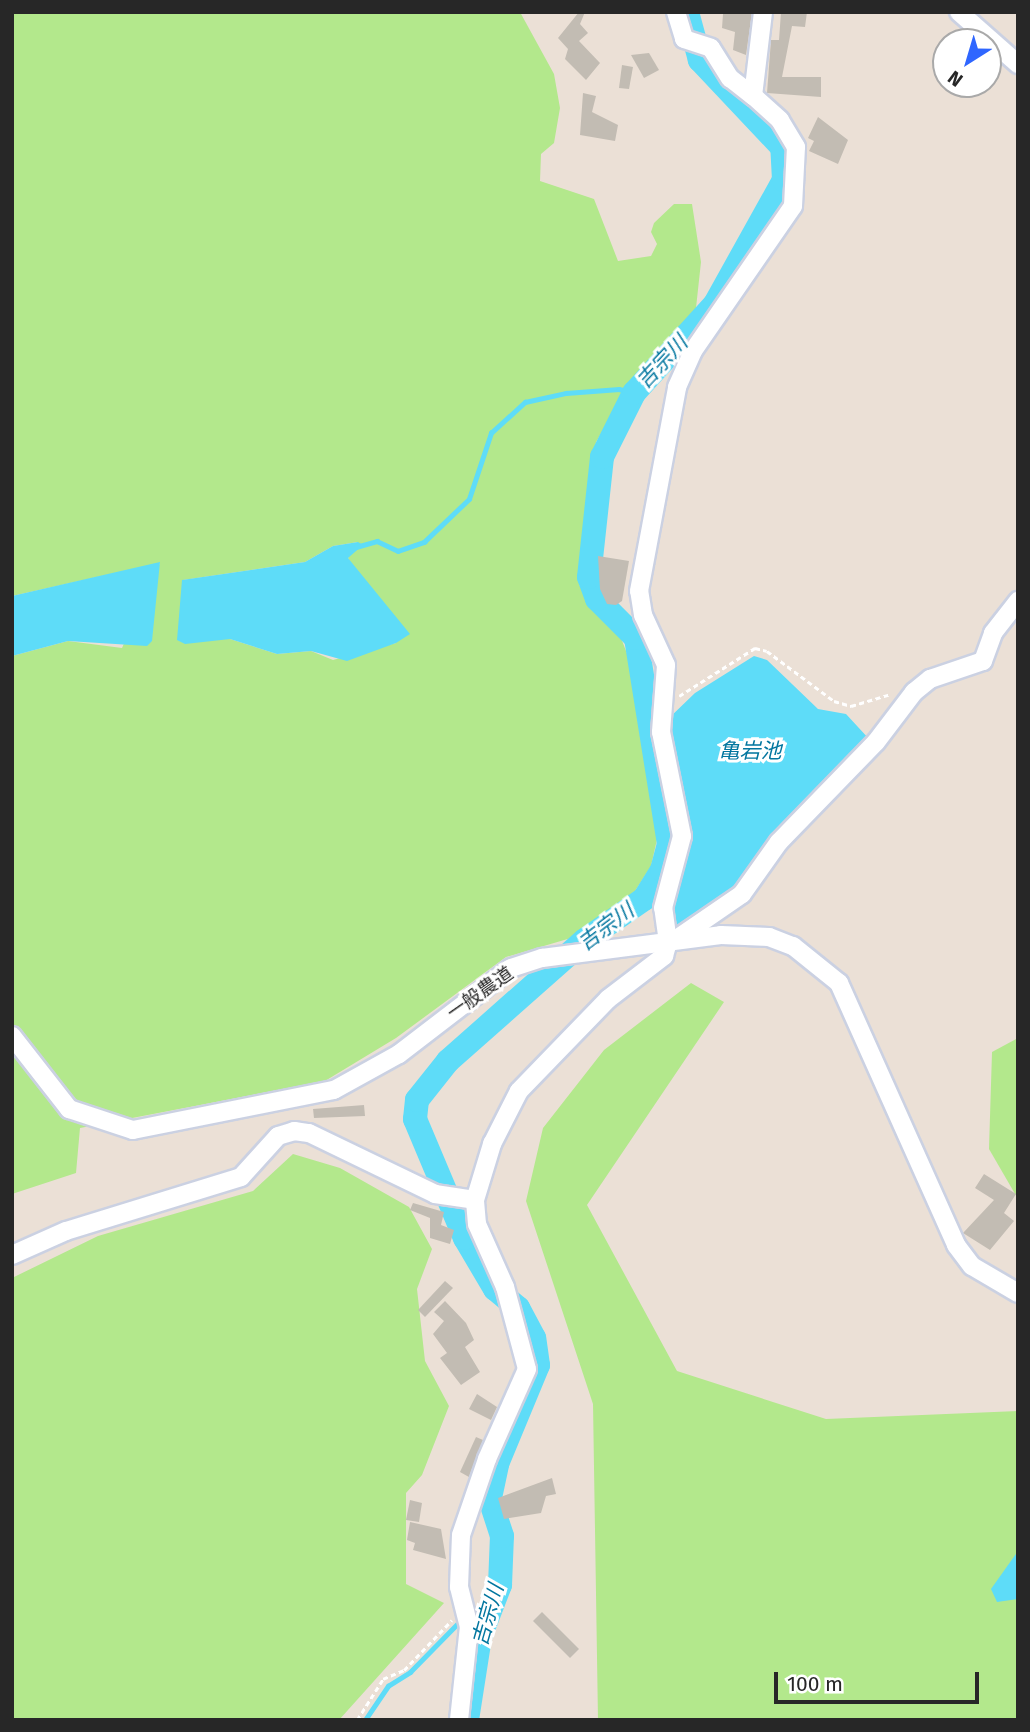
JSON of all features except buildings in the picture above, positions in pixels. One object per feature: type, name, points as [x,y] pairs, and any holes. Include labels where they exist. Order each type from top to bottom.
[{"type":"street","points":[[459,1720],[464,1614],[461,1535],[474,1508],[486,1459],[527,1369],[508,1308],[505,1287],[477,1224],[475,1200],[492,1144],[519,1091],[608,999],[664,956],[668,942],[666,887],[680,858],[682,836],[661,732],[666,665],[643,615],[639,591],[677,387],[693,351],[793,206],[798,176],[796,147],[780,120],[730,78],[710,48],[695,43],[676,12]]},
{"type":"street","points":[[753,96],[762,12]]},
{"type":"street","points":[[959,12],[1015,54]]},
{"type":"street","points":[[668,942],[742,894],[779,842],[876,743],[914,692],[930,679],[983,661],[993,633],[1018,601]]},
{"type":"street","name":"一般農道","points":[[12,1036],[69,1109],[133,1130],[334,1090],[399,1055],[511,968],[553,956],[721,935],[769,937],[793,946],[839,983],[956,1245],[972,1266],[1018,1293]]},
{"type":"street","points":[[12,1255],[66,1231],[241,1177],[278,1136],[294,1131],[309,1133],[435,1194],[475,1200]]},
{"type":"path","points":[[661,707],[755,648],[767,651],[834,701],[851,706],[894,694]]},
{"type":"path","points":[[357,1720],[383,1679],[404,1670],[464,1614]]},
{"type":"green space","points":[[12,12],[520,12],[554,74],[560,108],[554,143],[541,154],[540,181],[594,199],[618,261],[651,256],[657,244],[651,232],[654,223],[674,204],[692,204],[701,262],[696,308],[620,401],[596,442],[579,584],[590,607],[621,638],[631,664],[658,835],[651,866],[635,891],[571,938],[506,957],[396,1038],[325,1081],[80,1128],[76,1173],[12,1194],[12,656],[68,641],[122,648],[160,563],[12,596]],"holes":[[[358,542],[348,558],[396,643],[333,660],[311,651],[277,654],[230,639],[183,580],[305,562],[333,546]]]},
{"type":"green space","points":[[691,983],[724,1002],[587,1205],[677,1371],[826,1419],[1018,1411],[1018,1720],[598,1720],[593,1404],[526,1201],[543,1128],[604,1050]]},
{"type":"green space","points":[[1018,1038],[1018,1199],[989,1149],[992,1052]]},
{"type":"green space","points":[[293,1154],[340,1168],[409,1207],[432,1249],[417,1289],[425,1361],[449,1406],[422,1475],[406,1493],[406,1584],[444,1603],[339,1720],[12,1720],[12,1278],[98,1236],[253,1191]]},
{"type":"water","points":[[358,542],[363,545],[348,558],[410,634],[396,643],[347,661],[311,651],[277,654],[230,639],[185,644],[177,640],[182,580],[305,562],[333,546]]},
{"type":"water","points":[[160,562],[152,641],[147,646],[68,641],[12,656],[12,596]]},
{"type":"water","name":"亀岩池","points":[[754,656],[767,660],[818,709],[846,714],[870,740],[735,891],[677,930],[671,903],[689,841],[667,720],[695,693]]},
{"type":"water","points":[[1018,1551],[1018,1599],[997,1602],[991,1589]]},
{"type":"waterway","name":"吉宗川","points":[[467,1720],[480,1637],[500,1585],[502,1536],[490,1498],[497,1464],[538,1365],[534,1338],[518,1308],[495,1289],[465,1238],[415,1119],[417,1100],[448,1061],[585,940],[644,899],[662,870],[669,844],[636,638],[597,599],[589,577],[602,457],[634,393],[715,304],[784,180],[782,147],[700,60],[687,12]]},
{"type":"waterway","points":[[356,547],[377,541],[398,551],[424,542],[469,499],[491,433],[525,402],[566,393],[619,389],[634,393]]},
{"type":"waterway","points":[[470,1614],[492,1611]]},
{"type":"waterway","points":[[365,1720],[388,1686],[410,1672],[462,1619]]}]
